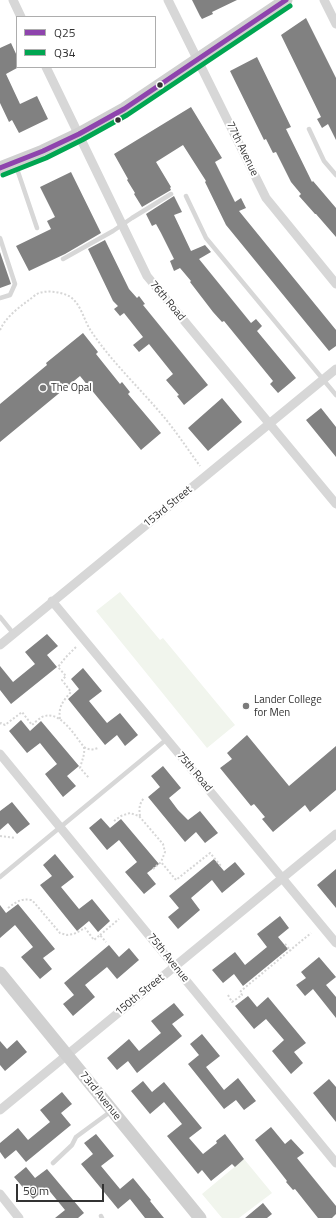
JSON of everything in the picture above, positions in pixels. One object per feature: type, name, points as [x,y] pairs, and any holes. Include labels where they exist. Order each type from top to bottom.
[{"type":"main road","points":[[0,168],[15,163],[79,134],[124,109],[286,0]]},
{"type":"main road","name":"73rd Avenue","points":[[0,973],[200,1218]]},
{"type":"street","points":[[13,0],[21,16]]},
{"type":"street","name":"77th Avenue","points":[[168,0],[266,198],[336,284]]},
{"type":"street","points":[[324,0],[336,24]]},
{"type":"street","name":"76th Road","points":[[46,68],[146,276],[336,504]]},
{"type":"street","name":"153rd Street","points":[[0,644],[336,369]]},
{"type":"street","name":"75th Road","points":[[52,601],[336,943]]},
{"type":"street","name":"75th Avenue","points":[[0,754],[336,1163]]},
{"type":"street","name":"150th Street","points":[[0,1110],[336,834]]},
{"type":"street","points":[[0,1194],[19,1218]]},
{"type":"lane","points":[[309,129],[324,161],[336,175]]},
{"type":"lane","points":[[15,163],[37,228]]},
{"type":"lane","points":[[64,259],[113,231],[171,194]]},
{"type":"lane","points":[[186,196],[206,238],[336,395]]},
{"type":"lane","points":[[0,238],[15,284],[10,294],[0,298]]},
{"type":"lane","points":[[0,617],[13,633]]},
{"type":"lane","points":[[0,877],[167,739]]},
{"type":"lane","points":[[52,1163],[72,1145],[76,1137],[112,1110]]},
{"type":"path","points":[[0,330],[2,324],[13,312],[38,293],[60,292],[70,297],[76,302],[86,324],[95,337],[167,421],[200,466]]},
{"type":"path","points":[[60,719],[60,707],[62,702],[71,692],[62,680],[66,676],[58,667],[76,647]]},
{"type":"path","points":[[0,724],[5,725],[22,712],[32,724],[42,717],[56,716],[84,747],[93,750],[98,748]]},
{"type":"path","points":[[84,747],[84,756],[80,768],[89,778]]},
{"type":"path","points":[[140,817],[140,804],[144,798]]},
{"type":"path","points":[[114,821],[121,816],[130,813],[135,814],[140,817],[163,844],[165,852],[162,862],[153,869]]},
{"type":"path","points":[[0,836],[16,838]]},
{"type":"path","points":[[162,862],[176,880],[210,853],[221,866]]},
{"type":"path","points":[[8,908],[22,899],[32,900],[60,933],[67,935],[74,934],[85,928],[94,940],[119,919]]},
{"type":"path","points":[[228,995],[232,1002],[242,995],[240,992],[242,990],[311,933]]},
{"type":"path","points":[[100,935],[106,942]]},
{"type":"path","points":[[285,944],[291,950]]},
{"type":"shaded area","points":[[120,592],[160,640],[163,638],[235,725],[207,748],[96,611]]},
{"type":"shaded area","points":[[244,1159],[272,1193],[239,1218],[222,1218],[202,1194]]},
{"type":"building","points":[[192,0],[237,0],[212,12],[213,14],[202,19]]},
{"type":"building","points":[[306,18],[336,78],[336,140],[328,124],[322,128],[317,119],[321,117],[281,35]]},
{"type":"building","points":[[11,43],[16,54],[17,68],[6,74],[20,104],[37,96],[48,119],[19,133],[12,120],[9,122],[0,103],[0,48]]},
{"type":"building","points":[[257,57],[291,127],[286,129],[312,182],[313,181],[336,208],[336,237],[299,196],[301,194],[291,182],[276,152],[273,153],[266,139],[264,140],[230,71]]},
{"type":"building","points":[[191,107],[222,158],[215,162],[235,202],[241,198],[246,208],[239,211],[336,330],[336,346],[329,351],[226,225],[205,182],[206,181],[183,145],[156,162],[171,187],[171,190],[142,207],[134,194],[135,193],[127,180],[128,179],[114,154]]},
{"type":"building","points":[[71,172],[101,233],[65,254],[29,271],[16,246],[51,229],[47,221],[55,217],[40,187]]},
{"type":"building","points":[[174,196],[182,212],[174,215],[191,251],[205,245],[211,252],[199,259],[251,323],[256,319],[262,326],[257,331],[296,378],[278,393],[270,384],[273,381],[224,321],[222,322],[213,312],[180,268],[174,271],[170,261],[174,259],[156,224],[152,226],[146,214]]},
{"type":"building","points":[[105,240],[129,289],[137,298],[139,296],[145,304],[143,305],[208,385],[184,405],[177,396],[179,395],[166,380],[173,374],[149,344],[139,352],[133,345],[143,337],[124,313],[120,316],[114,309],[118,306],[113,301],[88,249]]},
{"type":"building","points":[[0,252],[11,284],[0,288]]},
{"type":"building","name":"The Opal","points":[[83,333],[98,352],[96,354],[120,384],[122,382],[130,392],[128,394],[161,433],[141,450],[80,376],[0,442],[0,404],[47,365],[46,363]]},
{"type":"building","points":[[222,398],[242,422],[208,451],[188,428]]},
{"type":"building","points":[[321,408],[336,427],[336,457],[306,420]]},
{"type":"building","points":[[47,634],[58,646],[47,655],[57,667],[11,704],[0,690],[0,666],[13,682],[35,664],[25,652]]},
{"type":"building","points":[[83,668],[102,691],[89,701],[107,723],[120,713],[138,735],[125,746],[117,735],[105,745],[68,699],[79,689],[71,679]]},
{"type":"building","points":[[21,720],[30,731],[41,721],[79,766],[67,776],[76,786],[63,797],[45,774],[57,764],[40,743],[27,753],[9,731]]},
{"type":"building","name":"Lander College for Men","points":[[247,735],[289,786],[336,746],[336,790],[310,812],[305,805],[273,832],[262,819],[265,817],[254,804],[251,806],[220,768],[232,759],[227,753]]},
{"type":"building","points":[[163,766],[181,788],[169,798],[178,810],[188,820],[200,811],[218,833],[205,843],[196,832],[185,842],[148,797],[160,787],[151,776]]},
{"type":"building","points":[[12,802],[30,824],[17,834],[8,823],[0,830],[0,811]]},
{"type":"building","points":[[101,818],[110,828],[121,819],[159,864],[147,873],[156,884],[144,894],[125,872],[137,862],[119,840],[107,850],[89,828]]},
{"type":"building","points":[[55,854],[74,877],[61,887],[79,909],[92,899],[110,921],[98,932],[89,921],[77,931],[40,885],[52,876],[43,865]]},
{"type":"building","points":[[214,859],[224,871],[235,862],[245,874],[222,893],[212,880],[191,898],[200,910],[178,929],[168,917],[179,908],[169,896]]},
{"type":"building","points":[[336,869],[336,908],[317,885]]},
{"type":"building","points":[[18,904],[55,949],[43,958],[52,969],[40,979],[21,957],[33,947],[15,925],[0,938],[0,905],[6,913]]},
{"type":"building","points":[[280,916],[289,928],[278,937],[288,949],[243,986],[234,974],[223,983],[212,970],[235,952],[245,965],[267,947],[257,934]]},
{"type":"building","points":[[109,945],[119,957],[129,948],[139,960],[117,979],[107,967],[85,985],[95,997],[73,1016],[63,1004],[74,995],[64,983]]},
{"type":"building","points":[[319,957],[336,977],[326,985],[336,997],[336,1018],[313,989],[305,996],[296,985],[306,978],[301,972]]},
{"type":"building","points":[[248,996],[257,1007],[268,997],[306,1043],[294,1052],[303,1063],[291,1074],[272,1051],[284,1040],[266,1019],[254,1029],[235,1006]]},
{"type":"building","points":[[174,1003],[184,1015],[172,1024],[182,1036],[137,1073],[128,1061],[117,1070],[107,1058],[129,1039],[139,1051],[161,1033],[151,1021]]},
{"type":"building","points":[[202,1034],[220,1056],[206,1067],[224,1090],[238,1078],[256,1101],[244,1110],[236,1100],[224,1109],[188,1064],[199,1055],[190,1044]]},
{"type":"building","points":[[17,1040],[27,1052],[5,1071],[0,1065],[0,1041],[7,1049]]},
{"type":"building","points":[[329,1079],[336,1087],[336,1122],[313,1093]]},
{"type":"building","points":[[143,1081],[152,1092],[164,1082],[202,1128],[189,1138],[203,1154],[217,1143],[216,1141],[225,1134],[244,1159],[235,1167],[232,1164],[211,1181],[202,1170],[198,1174],[167,1136],[182,1124],[164,1102],[150,1114],[131,1091]]},
{"type":"building","points":[[62,1092],[72,1104],[61,1113],[71,1125],[26,1162],[16,1150],[5,1159],[0,1152],[0,1143],[18,1128],[28,1140],[50,1122],[40,1110]]},
{"type":"building","points":[[271,1127],[285,1144],[291,1139],[304,1153],[297,1158],[336,1206],[336,1214],[332,1218],[318,1218],[295,1189],[293,1190],[286,1182],[287,1181],[255,1140]]},
{"type":"building","points":[[96,1134],[114,1156],[101,1166],[120,1189],[133,1178],[164,1218],[145,1218],[130,1199],[118,1209],[81,1164],[93,1154],[84,1143]]},
{"type":"building","points":[[26,1167],[35,1178],[47,1169],[84,1213],[78,1218],[55,1218],[65,1210],[47,1188],[33,1199],[14,1177]]},
{"type":"building","points":[[263,1203],[272,1214],[267,1218],[245,1218]]},
{"type":"transit line","name":"Q25","points":[[0,168],[43,151],[79,134],[124,109],[286,0]]},
{"type":"transit line","name":"Q34","points":[[3,175],[46,158],[127,115],[290,6]]},
{"type":"place","name":"The Opal","points":[[43,388]]},
{"type":"place","name":"Lander College for Men","points":[[246,706]]}]
